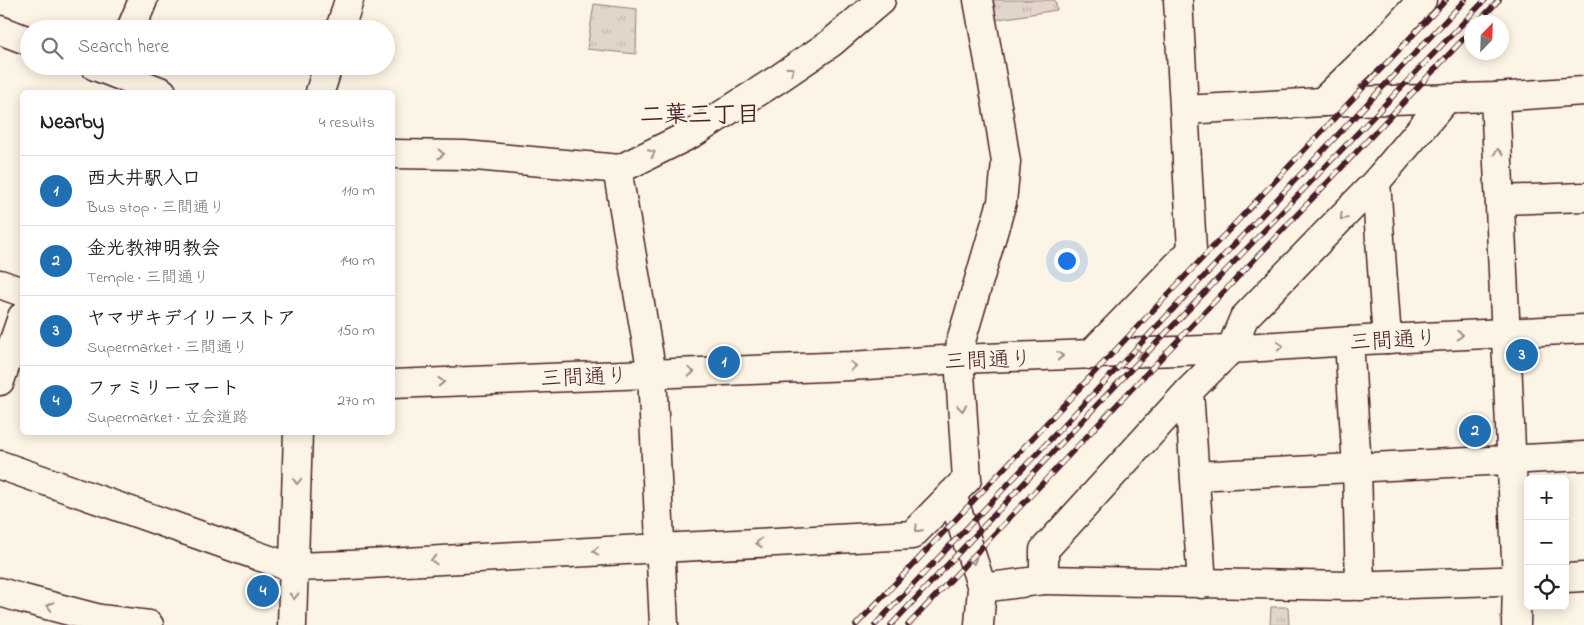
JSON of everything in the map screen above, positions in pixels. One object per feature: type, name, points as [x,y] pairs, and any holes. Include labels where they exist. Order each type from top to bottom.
[{"type":"street","points":[[135,20],[143,0]]},
{"type":"street","points":[[343,20],[349,0]]},
{"type":"street","points":[[395,154],[464,155],[620,169],[695,132],[778,79],[831,43],[881,0]]},
{"type":"street","points":[[0,465],[284,565],[295,567],[912,536],[967,479],[958,359],[961,342],[1002,202],[1006,162],[978,0]]},
{"type":"street","points":[[1090,355],[1192,250],[1178,0]]},
{"type":"street","points":[[1322,102],[1377,49],[1422,0]]},
{"type":"street","points":[[0,30],[20,38]]},
{"type":"street","points":[[109,75],[156,90]]},
{"type":"street","points":[[321,90],[325,75]]},
{"type":"street","points":[[1185,110],[1322,102],[1495,97],[1584,91]]},
{"type":"street","points":[[1495,97],[1511,460],[1522,580],[1516,625]]},
{"type":"street","points":[[1044,580],[1044,550],[1189,391],[1231,349],[1244,318],[1376,182],[1447,98]]},
{"type":"street","points":[[620,169],[619,180],[652,374],[664,625]]},
{"type":"street","points":[[1376,182],[1387,339]]},
{"type":"street","points":[[1501,200],[1584,197]]},
{"type":"street","points":[[0,284],[20,291]]},
{"type":"street","points":[[0,381],[20,323]]},
{"type":"street","name":"三間通り","points":[[395,384],[1231,349],[1584,329]]},
{"type":"street","points":[[1350,341],[1357,468],[1360,586]]},
{"type":"street","points":[[1189,391],[1202,584]]},
{"type":"street","points":[[292,625],[298,435]]},
{"type":"street","points":[[1195,476],[1584,456]]},
{"type":"street","points":[[952,494],[982,588],[979,625]]},
{"type":"street","points":[[1569,578],[1584,577]]},
{"type":"street","points":[[982,588],[1044,580],[1360,586],[1522,580]]},
{"type":"street","points":[[0,592],[100,619],[150,625]]},
{"type":"green space","points":[[989,0],[1055,0],[1057,10],[993,20]]},
{"type":"green space","points":[[594,4],[637,9],[636,54],[587,49]]},
{"type":"green space","points":[[1271,607],[1288,607],[1289,625],[1270,625]]},
{"type":"railway","points":[[856,625],[1446,0]]},
{"type":"railway","points":[[875,625],[1465,0]]},
{"type":"railway","points":[[891,625],[1097,405],[1485,0]]},
{"type":"railway","points":[[1485,15],[1499,0]]},
{"type":"railway","points":[[908,625],[1464,38]]},
{"type":"place","name":"ヤマザキデイリーストア","points":[[1522,355]]},
{"type":"place","name":"西大井駅入口","points":[[724,362]]},
{"type":"place","name":"金光教神明教会","points":[[1475,431]]},
{"type":"place","name":"ファミリーマート","points":[[263,591]]},
{"type":"district","name":"二葉三丁目","points":[[700,114]]}]
